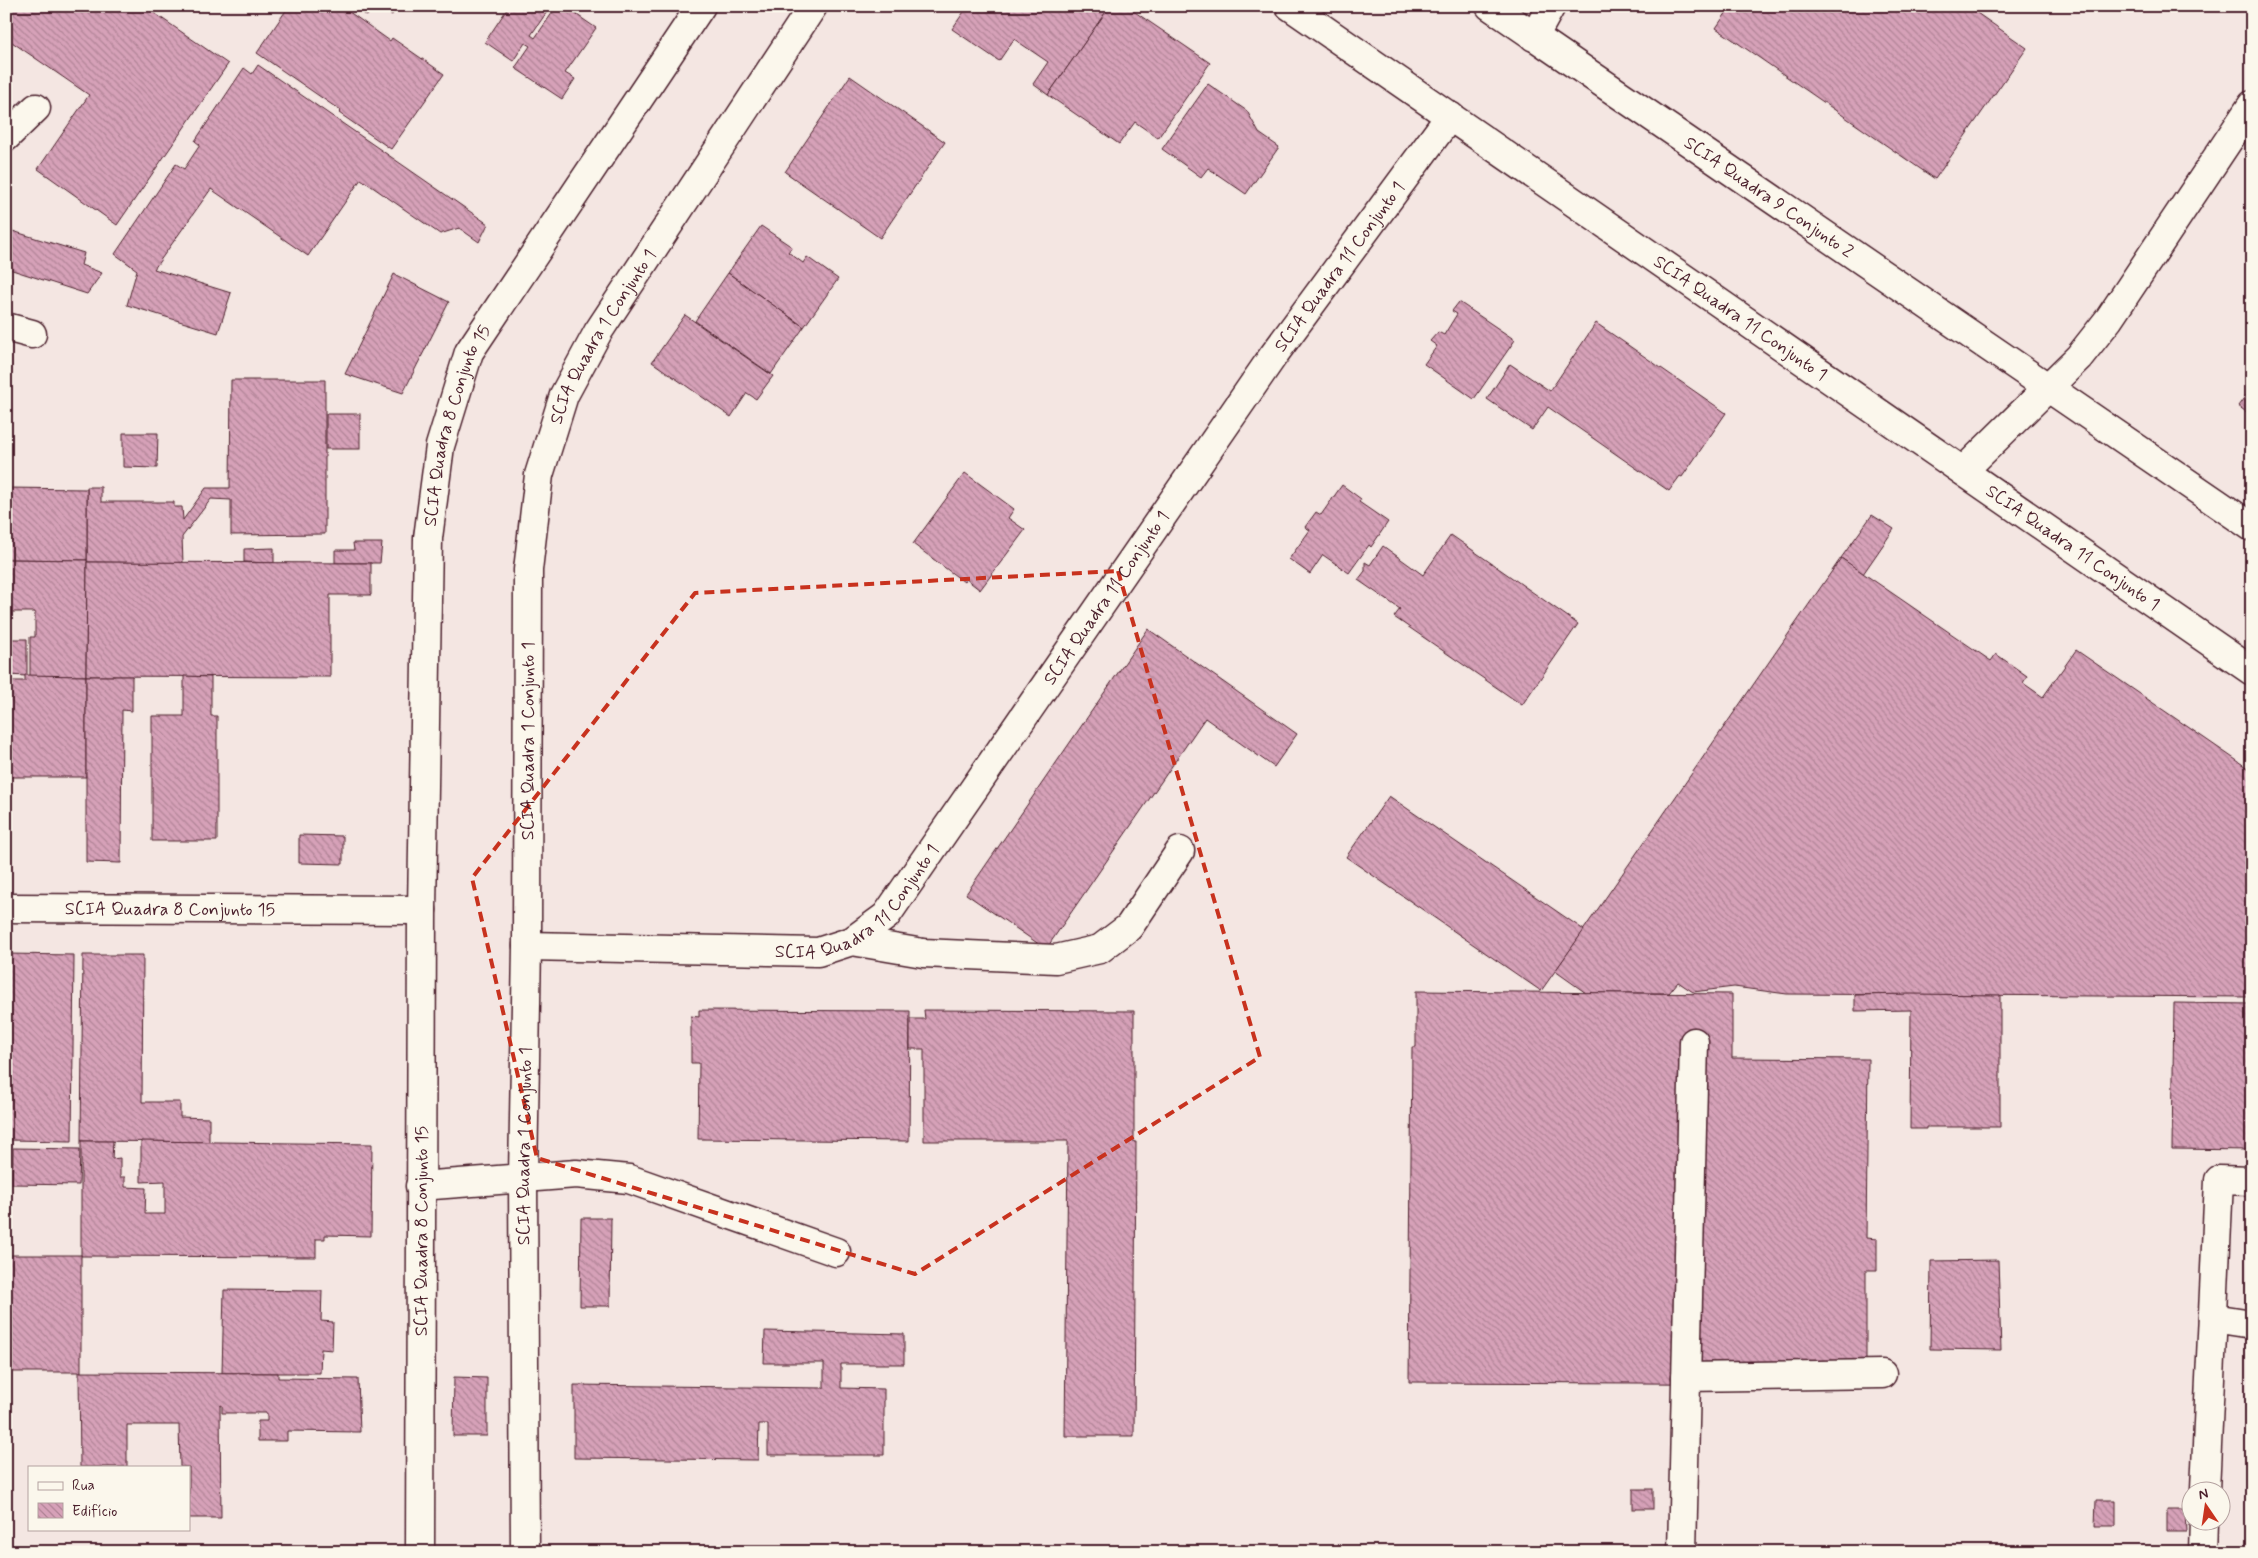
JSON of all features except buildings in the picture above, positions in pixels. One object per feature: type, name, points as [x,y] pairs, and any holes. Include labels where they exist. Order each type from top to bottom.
[{"type":"street","name":"SCIA Quadra 8 Conjunto 15","points":[[420,1552],[422,910],[428,538],[440,446],[469,352],[701,6]]},
{"type":"street","name":"SCIA Quadra 1 Conjunto 1","points":[[525,1552],[523,1177],[527,946],[528,570],[539,474],[564,396],[598,332],[813,6]]},
{"type":"street","points":[[1290,6],[1450,116]]},
{"type":"street","name":"SCIA Quadra 9 Conjunto 2","points":[[1490,6],[2046,389],[2252,527]]},
{"type":"street","points":[[1534,36],[1551,6]]},
{"type":"street","points":[[1963,471],[2080,357],[2109,319],[2252,105]]},
{"type":"street","points":[[6,137],[36,108]]},
{"type":"street","name":"SCIA Quadra 11 Conjunto 1","points":[[527,946],[818,952],[852,941],[886,916],[1273,356],[1450,116],[2252,671]]},
{"type":"street","points":[[6,327],[32,334]]},
{"type":"street","points":[[852,941],[923,953],[1056,959],[1100,949],[1128,927],[1180,851]]},
{"type":"street","name":"SCIA Quadra 8 Conjunto 15","points":[[6,908],[422,910]]},
{"type":"street","points":[[1682,1552],[1694,1042]]},
{"type":"street","points":[[420,1186],[576,1174],[628,1179],[836,1252]]},
{"type":"street","points":[[2205,1480],[2219,1180],[2252,1181]]},
{"type":"street","points":[[2213,1318],[2252,1324]]},
{"type":"street","points":[[1686,1377],[1882,1374]]},
{"type":"street","points":[[2203,1552],[2204,1530]]},
{"type":"highlighted area","points":[[1118,571],[1260,1057],[915,1274],[537,1158],[472,878],[695,593]]}]
